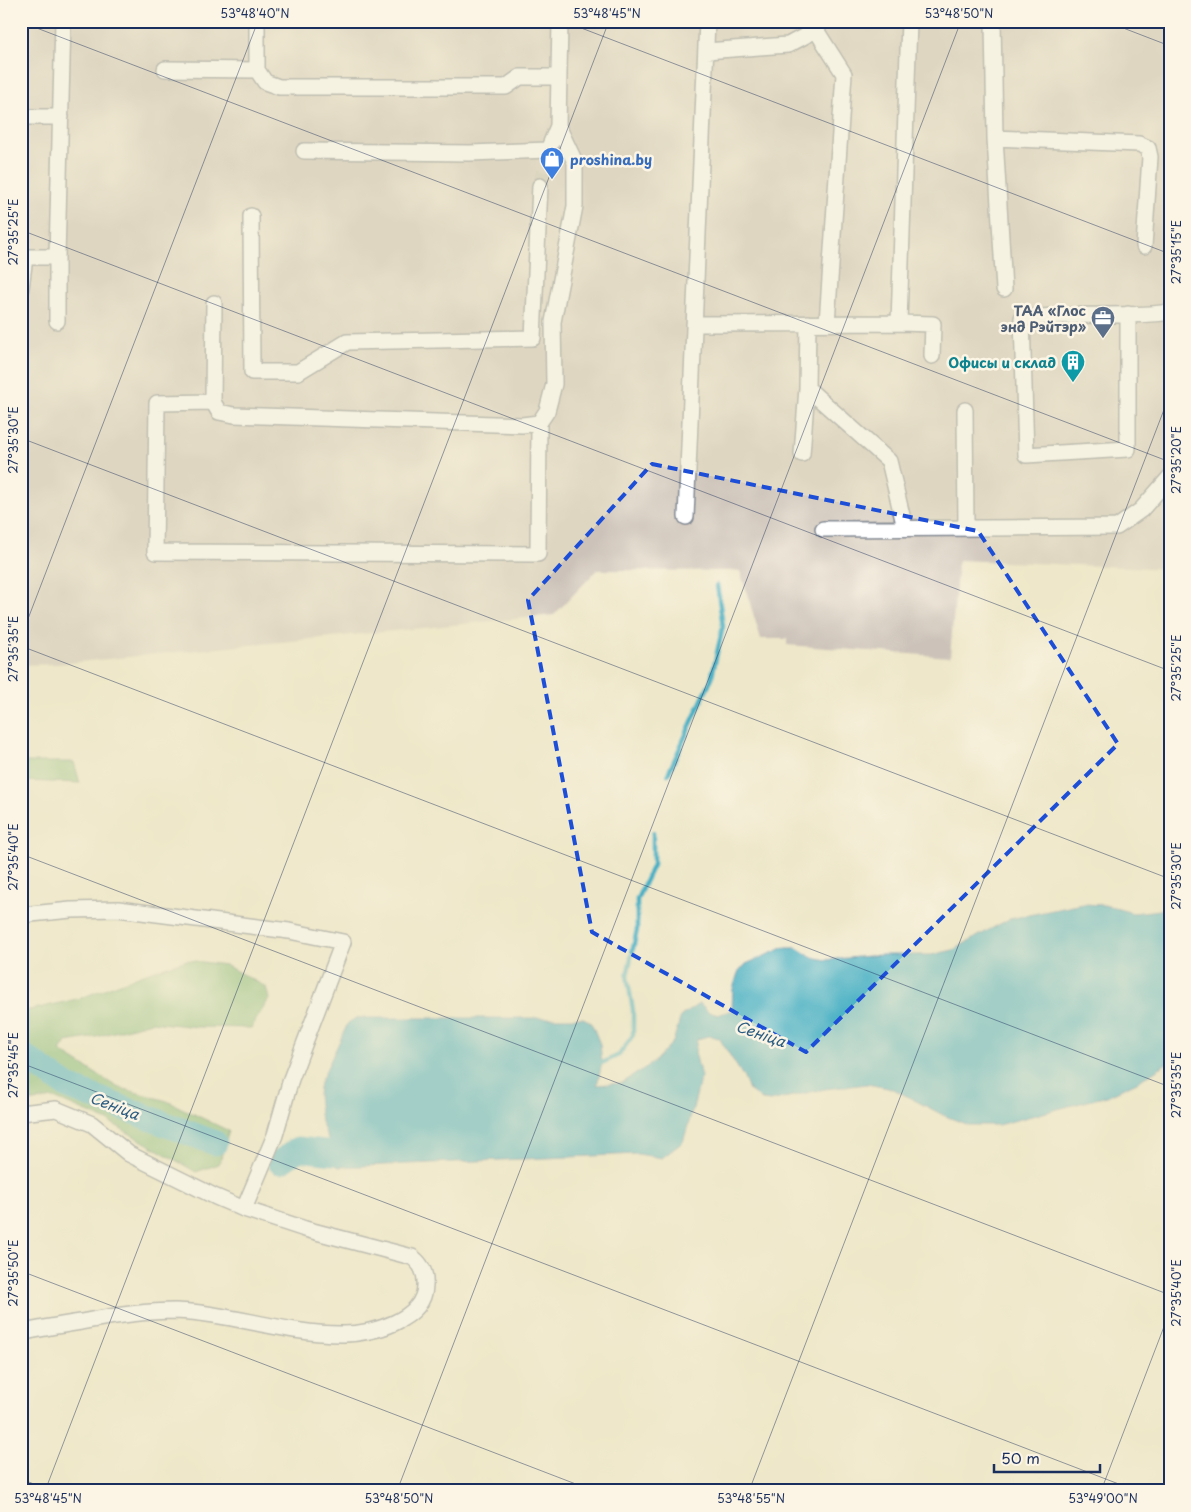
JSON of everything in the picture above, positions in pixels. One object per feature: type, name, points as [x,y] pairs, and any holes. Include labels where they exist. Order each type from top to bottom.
[{"type":"street","points":[[57,321],[63,21]]},
{"type":"street","points":[[257,21],[257,70],[265,82],[279,87],[506,87],[520,77],[559,77]]},
{"type":"street","points":[[304,151],[470,152],[546,157],[558,126],[560,21]]},
{"type":"street","points":[[686,516],[707,21]]},
{"type":"street","points":[[899,323],[909,21]]},
{"type":"street","points":[[993,21],[995,138],[1004,289]]},
{"type":"street","points":[[706,52],[788,45],[817,25],[844,74],[827,323]]},
{"type":"street","points":[[165,69],[257,70]]},
{"type":"street","points":[[21,117],[61,117]]},
{"type":"street","points":[[213,402],[157,403],[155,552],[538,554],[539,423],[547,411],[554,384],[553,322],[575,206],[575,162],[558,126]]},
{"type":"street","points":[[995,138],[1139,144],[1148,148],[1150,157],[1144,246]]},
{"type":"street","points":[[252,216],[252,372],[298,372],[347,342],[533,338],[540,186]]},
{"type":"street","points":[[21,288],[23,257],[57,257]]},
{"type":"street","points":[[214,303],[213,402],[219,412],[234,415],[522,425],[539,423]]},
{"type":"street","points":[[1128,314],[1128,449],[1026,455],[1022,318],[1058,315],[1128,314],[1155,314],[1170,312]]},
{"type":"street","points":[[694,324],[933,324],[932,356]]},
{"type":"street","points":[[802,454],[808,324]]},
{"type":"street","points":[[806,388],[889,462],[905,528]]},
{"type":"street","points":[[965,410],[966,528]]},
{"type":"street","points":[[823,529],[1117,527],[1141,510],[1170,476]]},
{"type":"street","points":[[21,915],[71,910],[118,909],[296,932],[343,942],[291,1078],[275,1135],[244,1209]]},
{"type":"street","points":[[21,1113],[56,1109],[92,1124],[129,1154],[244,1209],[305,1229],[412,1257],[417,1260],[426,1279],[426,1289],[421,1301],[412,1314],[367,1332],[345,1334],[309,1331],[222,1316],[176,1312],[137,1312],[21,1333]]},
{"type":"highlighted area","points":[[652,464],[978,531],[1118,744],[806,1052],[592,932],[528,600]]},
{"type":"shaded area","points":[[21,21],[1170,21],[1170,569],[958,560],[950,657],[787,645],[787,639],[761,639],[740,571],[597,570],[554,615],[58,664],[21,665]]},
{"type":"green space","points":[[21,762],[74,762],[80,783],[21,781]]},
{"type":"green space","points":[[187,960],[225,965],[266,987],[269,999],[251,1028],[197,1027],[151,1022],[96,1037],[66,1042],[60,1051],[117,1087],[167,1101],[229,1131],[219,1164],[196,1172],[108,1121],[54,1098],[21,1103],[21,1012],[81,998],[146,973]]},
{"type":"water","points":[[1083,904],[1104,905],[1133,913],[1160,910],[1170,906],[1170,1061],[1139,1081],[1107,1096],[998,1125],[968,1125],[943,1115],[893,1089],[867,1084],[825,1089],[770,1101],[762,1100],[749,1090],[743,1076],[719,1038],[709,1036],[697,1039],[695,1052],[701,1077],[683,1142],[662,1158],[638,1154],[339,1167],[334,1164],[334,1153],[321,1122],[318,1095],[320,1083],[348,1023],[356,1018],[583,1018],[591,1022],[600,1044],[602,1063],[597,1085],[622,1083],[654,1062],[673,1042],[681,1016],[700,1003],[709,1012],[718,1015],[732,1010],[733,989],[738,973],[746,964],[783,948],[797,948],[811,957],[827,960],[880,955],[931,955],[953,950],[1009,919]]},
{"type":"waterway","points":[[668,774],[711,680],[723,626],[717,585]]},
{"type":"waterway","points":[[602,1063],[619,1055],[633,1035],[633,1010],[627,976],[637,930],[637,899],[653,865],[653,833]]},
{"type":"waterway","name":"Сеніца","points":[[21,1054],[68,1087],[215,1143]]},
{"type":"waterway","name":"Сеніца","points":[[280,1162],[298,1149],[334,1153],[359,1130]]},
{"type":"tunnel","points":[[540,186],[545,164]]},
{"type":"place","name":"proshina.by","points":[[552,180]]},
{"type":"place","name":"ТАА «Глос энд Рэйтэр»","points":[[1103,339]]},
{"type":"place","name":"Офисы и склад","points":[[1073,383]]}]
